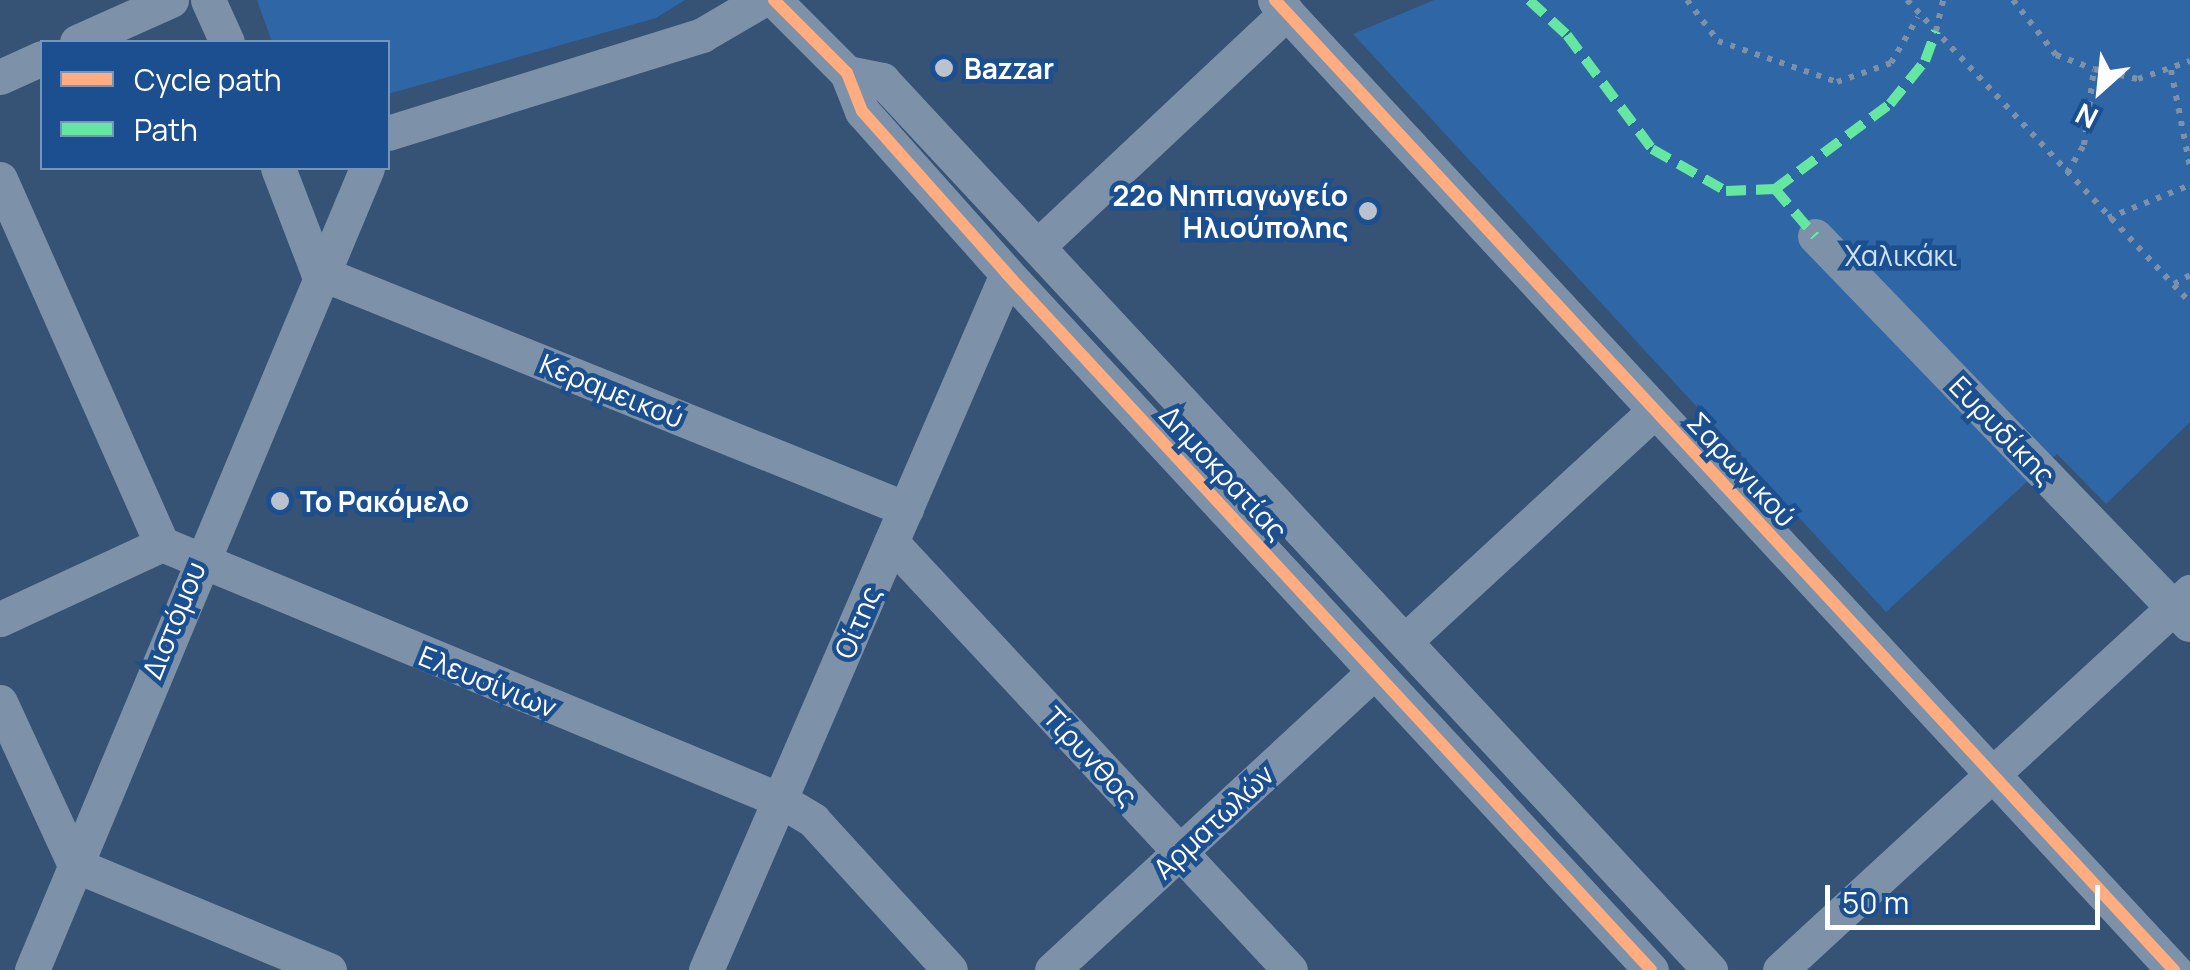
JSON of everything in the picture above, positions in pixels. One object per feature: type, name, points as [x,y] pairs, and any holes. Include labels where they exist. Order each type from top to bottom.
[{"type":"street","points":[[81,40],[170,0]]},
{"type":"street","points":[[208,0],[227,40]]},
{"type":"street","points":[[390,135],[702,35],[762,0]]},
{"type":"street","name":"Δημοκρατίας","points":[[774,0],[847,73],[862,111],[1007,274],[1651,970]]},
{"type":"street","points":[[1040,245],[1281,6]]},
{"type":"street","name":"Σαρωνικού","points":[[1281,6],[2174,970]]},
{"type":"street","points":[[0,77],[40,59]]},
{"type":"street","name":"Δημοκρατίας","points":[[847,73],[882,80],[1040,245],[1710,970]]},
{"type":"street","points":[[279,170],[318,272]]},
{"type":"street","name":"Διστόμου","points":[[32,970],[196,562],[365,170]]},
{"type":"street","points":[[0,180],[162,544],[0,619]]},
{"type":"street","name":"Ευρυδίκης","points":[[1815,236],[2185,608]]},
{"type":"street","name":"Κεραµεικού","points":[[318,272],[906,508]]},
{"type":"street","name":"Οίτης","points":[[706,970],[1007,274]]},
{"type":"street","points":[[1406,640],[1654,411]]},
{"type":"street","name":"Τίρυνθος","points":[[892,542],[1290,970]]},
{"type":"street","name":"Ελευσίνιων","points":[[162,544],[196,562],[780,800],[813,820],[950,970]]},
{"type":"street","points":[[1780,970],[1990,775],[2185,608]]},
{"type":"street","name":"Αρματωλών","points":[[1052,970],[1374,672]]},
{"type":"street","points":[[0,702],[75,865],[330,970]]},
{"type":"path","points":[[1687,0],[1718,41],[1836,82],[1891,63],[1918,17]]},
{"type":"path","points":[[1907,0],[1918,17],[1936,31],[2190,302]]},
{"type":"path","points":[[1936,31],[1943,0]]},
{"type":"path","points":[[2013,0],[2056,54],[2094,69],[2138,79],[2190,62]]},
{"type":"path","points":[[2066,173],[2084,146],[2094,69]]},
{"type":"path","points":[[2171,70],[2190,167]]},
{"type":"path","points":[[2108,218],[2190,186]]},
{"type":"path","points":[[2174,284],[2190,275]]},
{"type":"green space","points":[[257,0],[685,0],[656,18],[390,93],[390,40],[271,40]]},
{"type":"green space","name":"Χαλικάκι","points":[[1434,0],[2190,0],[2190,422],[2106,504],[2057,454],[1886,612],[1353,34]]},
{"type":"marked path","points":[[1529,0],[1567,35],[1652,149],[1726,191],[1775,189],[1815,236]]},
{"type":"marked path","points":[[1775,189],[1890,104],[1925,61],[1936,31]]},
{"type":"cycle path","points":[[774,0],[847,73],[862,111],[1007,274],[1651,970]]},
{"type":"cycle path","points":[[1275,0],[2174,970]]},
{"type":"place","name":"Bazzar","points":[[944,68]]},
{"type":"place","name":"22ο Νηπιαγωγείο Ηλιούπολης","points":[[1368,211]]},
{"type":"place","name":"Το Ρακόμελο","points":[[280,501]]}]
